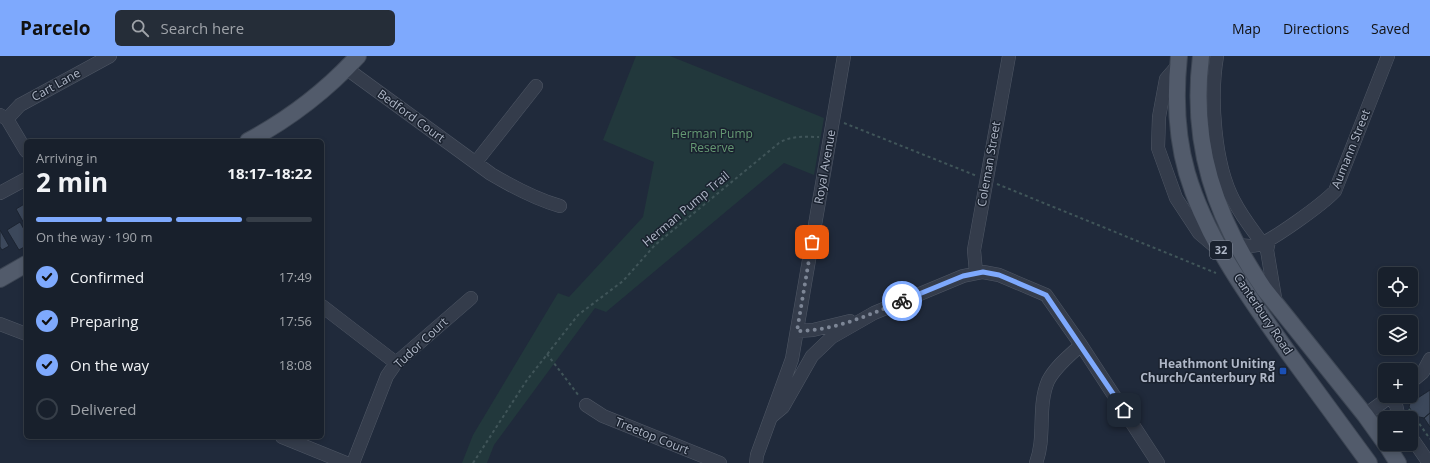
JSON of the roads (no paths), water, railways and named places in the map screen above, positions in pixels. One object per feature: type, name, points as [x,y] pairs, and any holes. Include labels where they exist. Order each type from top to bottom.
[{"type":"main road","points":[[251,139],[315,98],[347,69],[358,56]]},
{"type":"main road","name":"Canterbury Road","points":[[1201,56],[1198,106],[1204,154],[1218,206],[1236,244],[1276,305],[1365,415],[1378,434]]},
{"type":"main road","name":"Canterbury Road","points":[[1179,61],[1176,93],[1178,123],[1187,172],[1201,211],[1222,252],[1269,325],[1369,463]]},
{"type":"main road","points":[[0,279],[24,265]]},
{"type":"main road","points":[[1345,430],[1365,415]]},
{"type":"main road","name":"Canterbury Road","points":[[1390,451],[1398,463]]},
{"type":"street","name":"Cart Lane","points":[[3,117],[20,105],[110,56]]},
{"type":"street","name":"Royal Avenue","points":[[756,463],[757,455],[789,371],[844,56]]},
{"type":"street","name":"Coleman Street","points":[[976,272],[974,250],[1009,56]]},
{"type":"street","points":[[1217,56],[1215,69],[1214,110],[1216,131],[1228,187],[1243,217],[1267,244],[1276,305]]},
{"type":"street","name":"Aumann Street","points":[[1236,244],[1249,246],[1267,244],[1326,201],[1335,192],[1388,56]]},
{"type":"street","points":[[1179,61],[1166,80],[1158,117],[1158,148],[1176,198],[1199,233],[1222,252]]},
{"type":"street","name":"Bedford Court","points":[[347,69],[509,185],[546,202],[560,206]]},
{"type":"street","points":[[476,162],[536,86]]},
{"type":"street","points":[[3,117],[24,148]]},
{"type":"street","points":[[0,193],[24,179]]},
{"type":"street","points":[[771,418],[783,407],[812,356],[832,337],[861,319],[963,276],[976,272],[992,273],[1046,295],[1081,344],[1158,463]]},
{"type":"street","name":"Tudor Court","points":[[353,463],[388,376],[396,364],[471,298]]},
{"type":"street","points":[[324,308],[396,364]]},
{"type":"street","points":[[797,331],[813,330],[861,319]]},
{"type":"street","points":[[0,324],[24,333]]},
{"type":"street","points":[[1036,463],[1043,436],[1044,395],[1049,380],[1059,366],[1081,344]]},
{"type":"street","points":[[1418,376],[1423,372],[1430,359]]},
{"type":"street","points":[[1365,415],[1381,403]]},
{"type":"street","name":"Treetop Court","points":[[586,405],[603,416],[720,463]]},
{"type":"street","points":[[287,439],[346,463]]},
{"type":"street","points":[[1418,448],[1428,463]]},
{"type":"place","name":"Heathmont Uniting Church/Canterbury Rd","points":[[1283,371]]},
{"type":"park label","name":"Herman Pump Reserve","points":[[712,141]]}]
